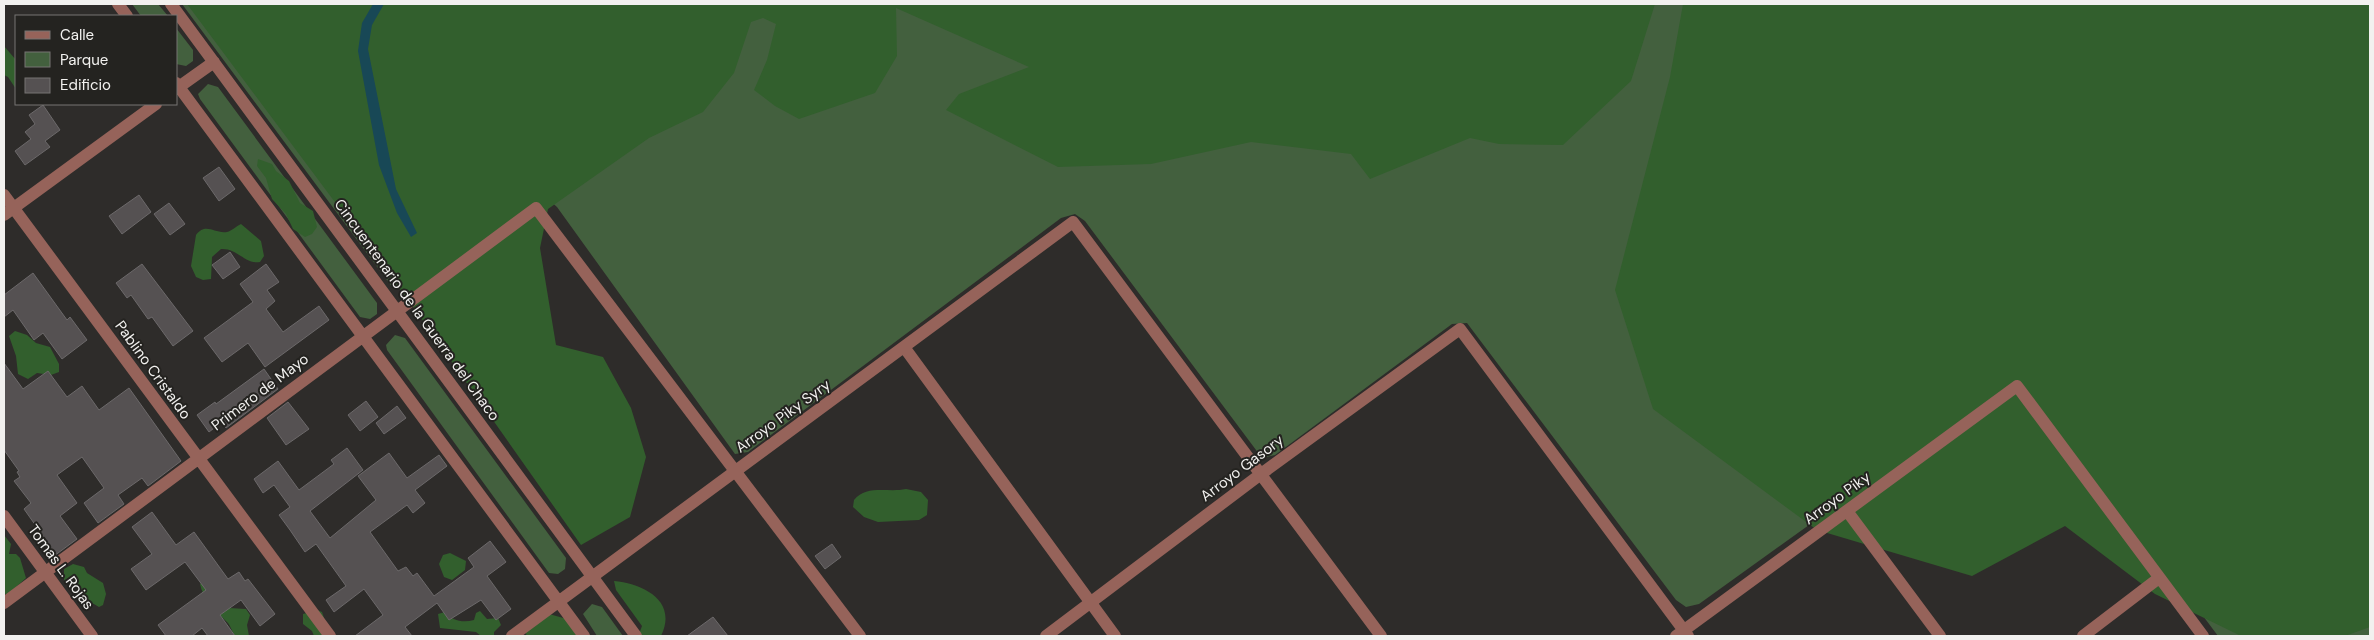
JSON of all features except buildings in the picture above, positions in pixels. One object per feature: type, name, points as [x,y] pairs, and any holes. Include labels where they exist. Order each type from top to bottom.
[{"type":"street","points":[[118,4],[126,15]]},
{"type":"street","name":"Cincuentenario de la Guerra del Chaco","points":[[171,4],[636,636]]},
{"type":"street","points":[[178,85],[214,62]]},
{"type":"street","points":[[178,87],[584,636]]},
{"type":"street","points":[[8,211],[155,105]]},
{"type":"street","name":"Pablino Cristaldo","points":[[4,195],[8,211],[198,458],[330,636]]},
{"type":"street","name":"Primero de Mayo","points":[[4,603],[536,208],[735,471]]},
{"type":"street","name":"Arroyo Piky Syry","points":[[512,636],[1074,222],[1261,474]]},
{"type":"street","name":"Arroyo Gasory","points":[[1046,636],[1261,474],[1460,329],[1683,634]]},
{"type":"street","points":[[904,347],[1115,636]]},
{"type":"street","name":"Arroyo Piky","points":[[1683,634],[2017,386],[2159,578]]},
{"type":"street","points":[[735,471],[860,636]]},
{"type":"street","points":[[1261,474],[1381,636]]},
{"type":"street","points":[[1847,511],[1940,636]]},
{"type":"street","name":"Tomas L. Rojas","points":[[4,516],[92,636]]},
{"type":"street","points":[[2083,636],[2159,578],[2203,636]]},
{"type":"green space","points":[[132,4],[158,4],[167,15],[140,15]]},
{"type":"green space","points":[[182,4],[2370,4],[2370,636],[2218,636],[2030,384],[2004,385],[1699,604],[1686,607],[1676,600],[1467,323],[1452,324],[1275,455],[1262,458],[1085,221],[1075,214],[1061,218],[748,452],[735,454],[557,207],[549,200],[403,288],[392,287]]},
{"type":"green space","points":[[187,4],[1655,4],[1631,81],[1563,145],[1499,144],[1470,138],[1370,179],[1351,154],[1251,142],[1151,164],[1058,167],[946,110],[959,94],[1029,67],[896,8],[897,56],[875,93],[799,119],[775,106],[754,90],[767,60],[776,24],[763,18],[751,22],[734,73],[703,112],[649,138],[548,209],[540,248],[556,345],[603,357],[631,408],[646,457],[630,517],[581,545],[411,304]]},
{"type":"green space","points":[[1683,4],[2370,4],[2370,627],[2345,636],[2241,636],[2155,594],[2065,526],[1972,576],[1817,530],[1653,409],[1615,290],[1670,77]]},
{"type":"green space","points":[[178,31],[193,50],[193,61],[186,66],[178,64]]},
{"type":"green space","points":[[4,46],[15,59],[15,88],[8,77],[4,75]]},
{"type":"green space","points":[[208,84],[218,87],[377,303],[377,314],[370,319],[360,317],[200,99],[198,94]]},
{"type":"green space","points":[[258,159],[272,164],[276,171],[289,181],[300,203],[313,211],[317,227],[312,234],[305,237],[293,229],[286,214],[272,199],[266,178],[257,166]]},
{"type":"green space","points":[[241,224],[261,241],[264,256],[260,262],[250,261],[232,251],[221,249],[212,257],[211,279],[203,280],[196,277],[191,266],[196,235],[203,229],[227,232]]},
{"type":"green space","points":[[15,331],[27,335],[36,343],[50,347],[59,364],[59,372],[51,375],[37,373],[28,379],[18,374],[16,356],[9,336]]},
{"type":"green space","points":[[395,335],[405,338],[566,558],[565,569],[558,574],[549,573],[387,350],[386,345]]},
{"type":"green space","points":[[906,489],[921,492],[928,500],[927,515],[919,520],[878,522],[864,517],[853,507],[854,500],[865,492]]},
{"type":"green space","points":[[4,535],[11,544],[9,554],[16,554],[20,558],[26,578],[7,595],[4,593]]},
{"type":"green space","points":[[450,553],[466,561],[465,570],[452,580],[444,577],[439,564],[443,555]]},
{"type":"green space","points":[[73,564],[84,567],[87,573],[103,583],[106,594],[103,605],[99,607],[87,600],[80,587],[69,585],[64,580],[64,569]]},
{"type":"green space","points":[[614,581],[647,590],[662,604],[665,613],[665,624],[661,636],[630,636],[639,634],[642,626],[616,590]]},
{"type":"green space","points":[[203,582],[229,608],[246,609],[250,615],[247,625],[249,636],[235,636],[228,624],[204,595],[200,584]]},
{"type":"green space","points":[[592,604],[602,607],[623,636],[597,636],[583,614]]},
{"type":"green space","points":[[317,610],[322,612],[330,636],[314,636],[312,631],[303,624],[303,614]]},
{"type":"green space","points":[[480,611],[487,619],[498,618],[501,625],[494,632],[494,636],[481,636],[476,632],[440,628],[438,614],[445,612],[454,619],[466,621],[474,620],[476,613]]},
{"type":"green space","points":[[549,614],[567,619],[590,636],[527,636],[525,632]]},
{"type":"water","points":[[373,4],[384,4],[372,25],[368,49],[396,189],[417,233],[411,237],[397,213],[379,165],[358,51],[362,23]]}]
